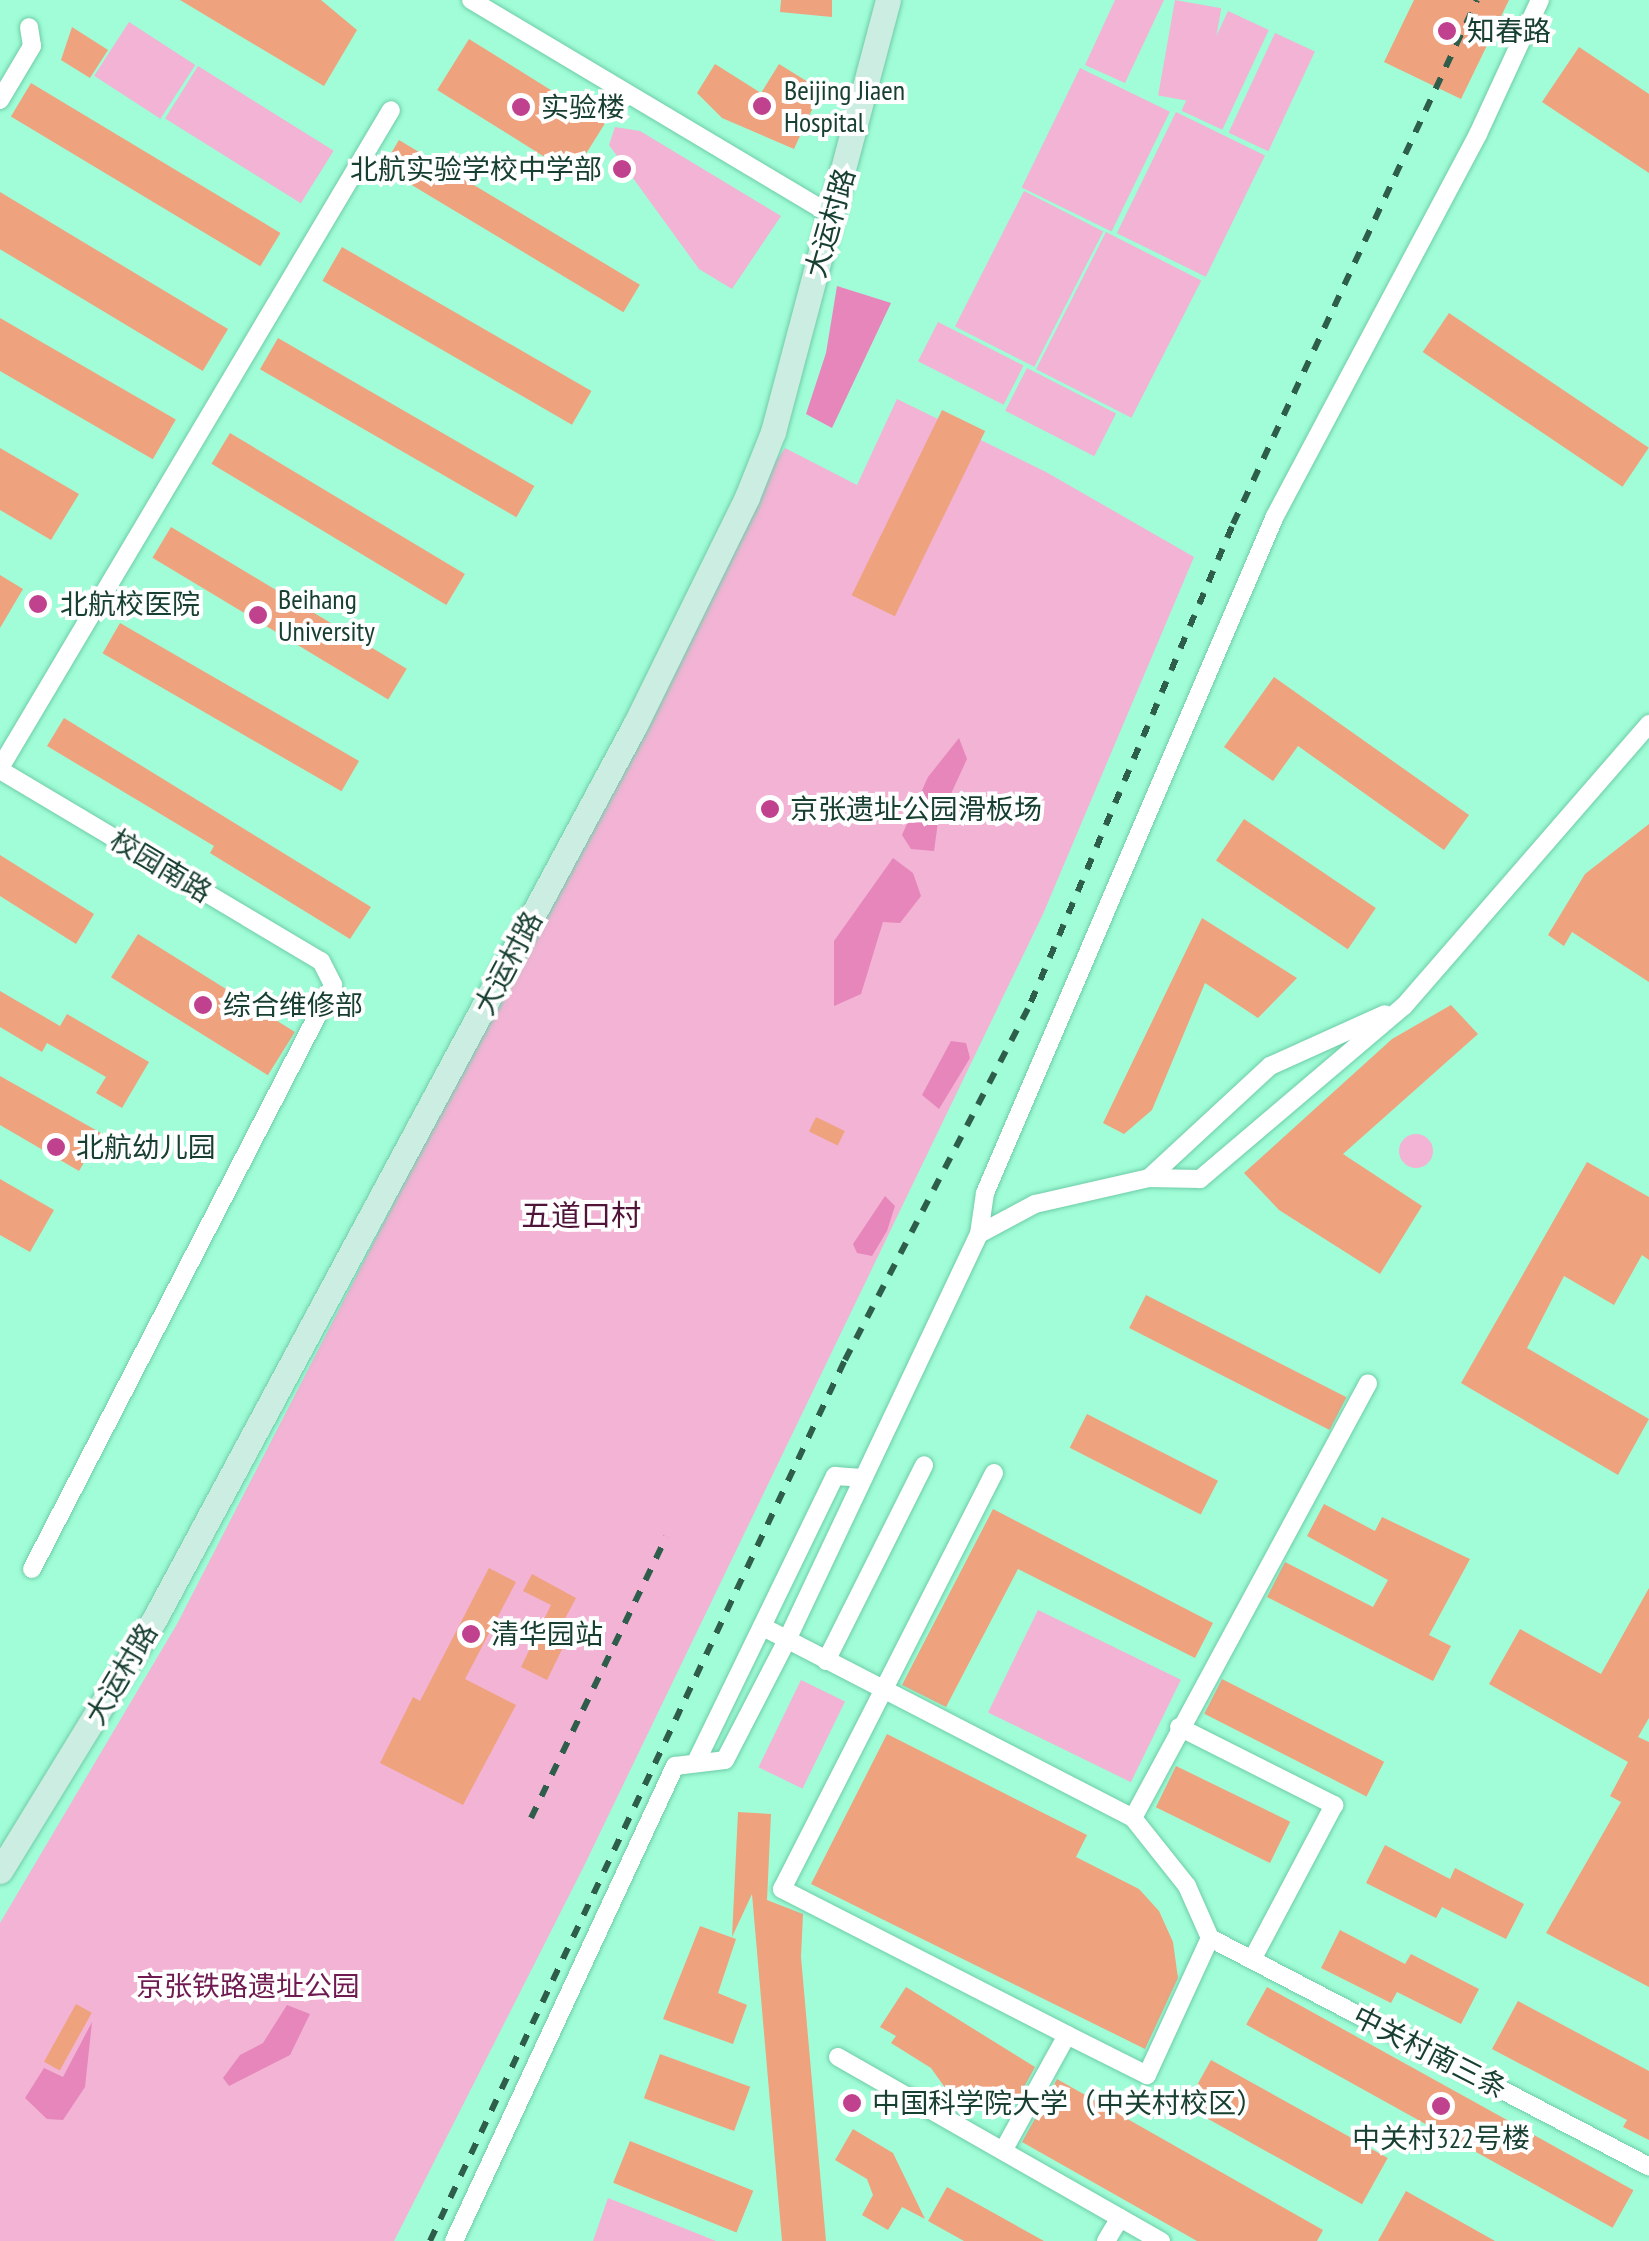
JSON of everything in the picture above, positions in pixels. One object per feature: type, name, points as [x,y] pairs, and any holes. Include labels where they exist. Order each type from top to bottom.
[{"type":"street","points":[[471,0],[831,215]]},
{"type":"street","name":"大运村路","points":[[0,1871],[152,1624],[635,725],[765,455],[888,0]]},
{"type":"street","points":[[454,2241],[675,1766],[698,1760],[725,1760],[788,1640],[979,1234],[985,1193],[1275,516],[1478,134],[1540,0]]},
{"type":"street","points":[[0,100],[32,46],[28,27]]},
{"type":"street","points":[[0,769],[392,110]]},
{"type":"street","points":[[979,1234],[1035,1204],[1149,1178],[1200,1179],[1404,1006],[1649,724]]},
{"type":"street","name":"校园南路","points":[[0,769],[321,961],[331,997],[32,1569]]},
{"type":"street","points":[[1149,1178],[1270,1066],[1404,1006]]},
{"type":"street","points":[[1134,1818],[1178,1727],[1368,1383]]},
{"type":"street","points":[[826,1661],[924,1465]]},
{"type":"street","points":[[763,1626],[882,1692],[1134,1818],[1188,1886],[1210,1938],[1148,2075],[782,1889],[882,1692],[994,1473]]},
{"type":"street","points":[[698,1760],[835,1476],[862,1478]]},
{"type":"street","points":[[1178,1727],[1334,1805],[1252,1960]]},
{"type":"street","name":"中关村南三条","points":[[1210,1938],[1649,2167]]},
{"type":"street","points":[[1002,2150],[1066,2034]]},
{"type":"street","points":[[838,2056],[1161,2241]]},
{"type":"street","points":[[1106,2241],[1120,2218]]},
{"type":"green space","points":[[1115,0],[1164,0],[1125,83],[1085,65]]},
{"type":"green space","points":[[1175,0],[1221,8],[1204,104],[1158,96]]},
{"type":"green space","points":[[1228,11],[1269,30],[1222,130],[1182,111]]},
{"type":"green space","points":[[129,22],[195,65],[160,119],[94,76]]},
{"type":"green space","points":[[1275,33],[1315,52],[1268,151],[1229,133]]},
{"type":"green space","points":[[198,66],[334,151],[301,203],[165,119]]},
{"type":"green space","points":[[1080,68],[1170,112],[1112,231],[1022,188]]},
{"type":"green space","points":[[1176,112],[1265,155],[1206,277],[1117,233]]},
{"type":"green space","points":[[615,127],[640,131],[781,216],[732,289],[699,269],[609,145]]},
{"type":"green space","points":[[1024,191],[1103,231],[1034,367],[955,326]]},
{"type":"green space","points":[[1106,232],[1201,281],[1131,418],[1036,369]]},
{"type":"green space","points":[[938,322],[1024,366],[1004,405],[918,361]]},
{"type":"green space","points":[[1027,368],[1116,413],[1094,456],[1005,411]]},
{"type":"green space","name":"京张铁路遗址公园","points":[[897,399],[1046,472],[1194,557],[1043,914],[584,1866],[394,2241],[0,2241],[0,1923],[177,1624],[775,462],[785,448],[857,485]]},
{"type":"green space","points":[[1416,1134],[1428,1139],[1433,1151],[1428,1163],[1416,1168],[1404,1163],[1399,1151],[1404,1139]]},
{"type":"green space","points":[[1038,1610],[1181,1680],[1131,1782],[988,1712]]},
{"type":"green space","points":[[801,1680],[845,1701],[803,1789],[758,1767]]},
{"type":"green space","points":[[608,2198],[716,2241],[593,2241]]},
{"type":"shaded area","points":[[837,286],[891,303],[832,428],[806,414],[826,353]]},
{"type":"shaded area","points":[[959,738],[967,759],[938,822],[934,851],[911,849],[902,835],[928,777]]},
{"type":"shaded area","points":[[893,858],[913,873],[921,896],[900,923],[883,922],[861,994],[834,1006],[834,941]]},
{"type":"shaded area","points":[[951,1041],[966,1043],[970,1058],[939,1109],[922,1095]]},
{"type":"shaded area","points":[[885,1196],[895,1206],[887,1231],[872,1256],[857,1253],[853,1244]]},
{"type":"shaded area","points":[[287,2005],[310,2014],[290,2055],[229,2086],[223,2078],[240,2055],[263,2043]]},
{"type":"shaded area","points":[[92,2022],[85,2087],[63,2120],[47,2119],[25,2098],[44,2068],[63,2077]]},
{"type":"building","points":[[180,0],[321,0],[357,30],[324,86]]},
{"type":"building","points":[[781,0],[832,0],[832,17],[780,12]]},
{"type":"building","name":"知春路","points":[[1414,0],[1509,0],[1461,99],[1384,62]]},
{"type":"building","points":[[72,27],[108,50],[90,78],[61,60]]},
{"type":"building","name":"实验楼","points":[[469,39],[605,124],[573,175],[437,90]]},
{"type":"building","points":[[1579,47],[1649,94],[1649,173],[1542,102]]},
{"type":"building","name":"Beijing Jiaen Hospital","points":[[715,64],[761,93],[779,64],[821,90],[794,149],[722,118],[697,93]]},
{"type":"building","points":[[31,83],[280,233],[260,266],[11,116]]},
{"type":"building","points":[[399,140],[640,285],[623,312],[383,167]]},
{"type":"building","points":[[0,192],[228,329],[203,371],[0,249]]},
{"type":"building","points":[[342,247],[591,391],[572,425],[322,281]]},
{"type":"building","points":[[1449,313],[1649,448],[1623,487],[1423,352]]},
{"type":"building","points":[[0,318],[176,420],[153,459],[0,371]]},
{"type":"building","points":[[278,338],[534,486],[516,517],[260,369]]},
{"type":"building","points":[[942,410],[985,431],[895,616],[852,595]]},
{"type":"building","points":[[230,433],[465,574],[446,605],[211,464]]},
{"type":"building","points":[[0,448],[79,494],[51,540],[0,510]]},
{"type":"building","points":[[171,527],[407,669],[388,699],[152,558]]},
{"type":"building","points":[[0,575],[23,589],[0,628]]},
{"type":"building","points":[[120,623],[359,761],[342,791],[102,653]]},
{"type":"building","points":[[1274,677],[1469,815],[1444,850],[1298,746],[1273,781],[1224,747]]},
{"type":"building","points":[[64,718],[371,907],[350,939],[210,853],[214,846],[47,746]]},
{"type":"building","points":[[1244,819],[1376,908],[1348,949],[1216,860]]},
{"type":"building","points":[[1649,824],[1649,982],[1572,932],[1564,946],[1548,935],[1585,874]]},
{"type":"building","points":[[0,855],[94,914],[76,944],[0,896]]},
{"type":"building","points":[[1202,918],[1297,978],[1258,1018],[1205,983],[1152,1110],[1124,1134],[1103,1123]]},
{"type":"building","name":"综合维修部","points":[[138,934],[295,1032],[268,1075],[111,977]]},
{"type":"building","points":[[0,991],[60,1026],[67,1014],[149,1062],[122,1108],[96,1093],[106,1077],[47,1043],[42,1052],[0,1027]]},
{"type":"building","points":[[1451,1005],[1478,1034],[1343,1154],[1422,1206],[1380,1274],[1279,1210],[1244,1173],[1392,1039]]},
{"type":"building","points":[[0,1076],[101,1133],[79,1171],[0,1125]]},
{"type":"building","points":[[816,1117],[845,1131],[838,1145],[809,1131]]},
{"type":"building","points":[[1587,1162],[1649,1197],[1649,1260],[1642,1255],[1614,1305],[1564,1276],[1527,1348],[1649,1419],[1618,1475],[1461,1383]]},
{"type":"building","name":"北航幼儿园","points":[[0,1179],[54,1210],[30,1252],[0,1235]]},
{"type":"building","points":[[1146,1295],[1346,1397],[1330,1430],[1129,1328]]},
{"type":"building","points":[[1087,1414],[1218,1481],[1201,1515],[1070,1448]]},
{"type":"building","points":[[1324,1504],[1375,1531],[1382,1517],[1470,1559],[1429,1635],[1451,1646],[1433,1681],[1267,1597],[1285,1562],[1373,1607],[1388,1580],[1307,1536]]},
{"type":"building","points":[[993,1509],[1213,1623],[1195,1658],[1018,1569],[946,1707],[902,1685]]},
{"type":"building","points":[[489,1568],[516,1582],[465,1679],[516,1705],[463,1805],[380,1763],[413,1697],[420,1701]]},
{"type":"building","points":[[532,1574],[576,1598],[560,1628],[570,1633],[547,1680],[521,1667],[551,1605],[523,1591]]},
{"type":"building","points":[[1649,1588],[1649,1718],[1638,1737],[1649,1742],[1649,1987],[1546,1933],[1621,1802],[1610,1796],[1628,1762],[1489,1684],[1520,1629],[1601,1674]]},
{"type":"building","points":[[1222,1679],[1384,1762],[1366,1796],[1204,1714]]},
{"type":"building","points":[[887,1734],[1087,1835],[1076,1857],[1139,1889],[1159,1911],[1173,1942],[1178,1978],[1145,2049],[811,1884]]},
{"type":"building","points":[[1176,1766],[1290,1822],[1270,1863],[1156,1807]]},
{"type":"building","points":[[738,1812],[771,1814],[767,1900],[803,1914],[801,1957],[826,2241],[782,2241],[752,1894],[732,1937]]},
{"type":"building","points":[[1385,1845],[1450,1879],[1455,1868],[1524,1904],[1506,1939],[1442,1907],[1436,1918],[1366,1883]]},
{"type":"building","points":[[700,1926],[736,1939],[718,1993],[747,2005],[733,2044],[663,2019]]},
{"type":"building","points":[[1340,1930],[1405,1964],[1411,1954],[1479,1989],[1461,2024],[1397,1992],[1391,2003],[1321,1968]]},
{"type":"building","points":[[906,1987],[1035,2067],[1017,2100],[981,2110],[978,2102],[953,2099],[931,2068],[891,2043],[896,2036],[880,2027]]},
{"type":"building","name":"中关村322号楼","points":[[1267,1987],[1633,2190],[1613,2228],[1246,2025]]},
{"type":"building","points":[[1518,2001],[1649,2071],[1649,2140],[1623,2127],[1627,2120],[1492,2049]]},
{"type":"building","points":[[76,2004],[92,2013],[60,2070],[44,2062]]},
{"type":"building","points":[[660,2054],[750,2087],[734,2131],[644,2098]]},
{"type":"building","points":[[1211,2060],[1388,2158],[1362,2204],[1185,2106]]},
{"type":"building","points":[[1057,2079],[1323,2230],[1317,2241],[1197,2241],[1022,2142]]},
{"type":"building","points":[[853,2129],[893,2153],[925,2219],[902,2207],[888,2230],[862,2215],[873,2195],[867,2179],[835,2160]]},
{"type":"building","points":[[630,2141],[753,2191],[736,2233],[613,2183]]},
{"type":"building","points":[[947,2187],[1044,2241],[964,2241],[928,2221]]},
{"type":"building","points":[[1406,2191],[1495,2241],[1378,2241]]},
{"type":"railway","points":[[430,2241],[845,1360],[1031,1002],[1233,524],[1477,0]]},
{"type":"railway","points":[[531,1818],[666,1537]]},
{"type":"place","name":"知春路","points":[[1447,31]]},
{"type":"place","name":"Beijing Jiaen Hospital","points":[[762,106]]},
{"type":"place","name":"实验楼","points":[[521,107]]},
{"type":"place","name":"北航实验学校中学部","points":[[622,169]]},
{"type":"place","name":"北航校医院","points":[[38,604]]},
{"type":"place","name":"Beihang University","points":[[258,615]]},
{"type":"place","name":"京张遗址公园滑板场","points":[[770,809]]},
{"type":"place","name":"综合维修部","points":[[203,1005]]},
{"type":"place","name":"北航幼儿园","points":[[56,1147]]},
{"type":"place","name":"清华园站","points":[[471,1634]]},
{"type":"place","name":"中国科学院大学（中关村校区）","points":[[852,2103]]},
{"type":"place","name":"中关村322号楼","points":[[1441,2106]]},
{"type":"district","name":"五道口村","points":[[581,1215]]}]
